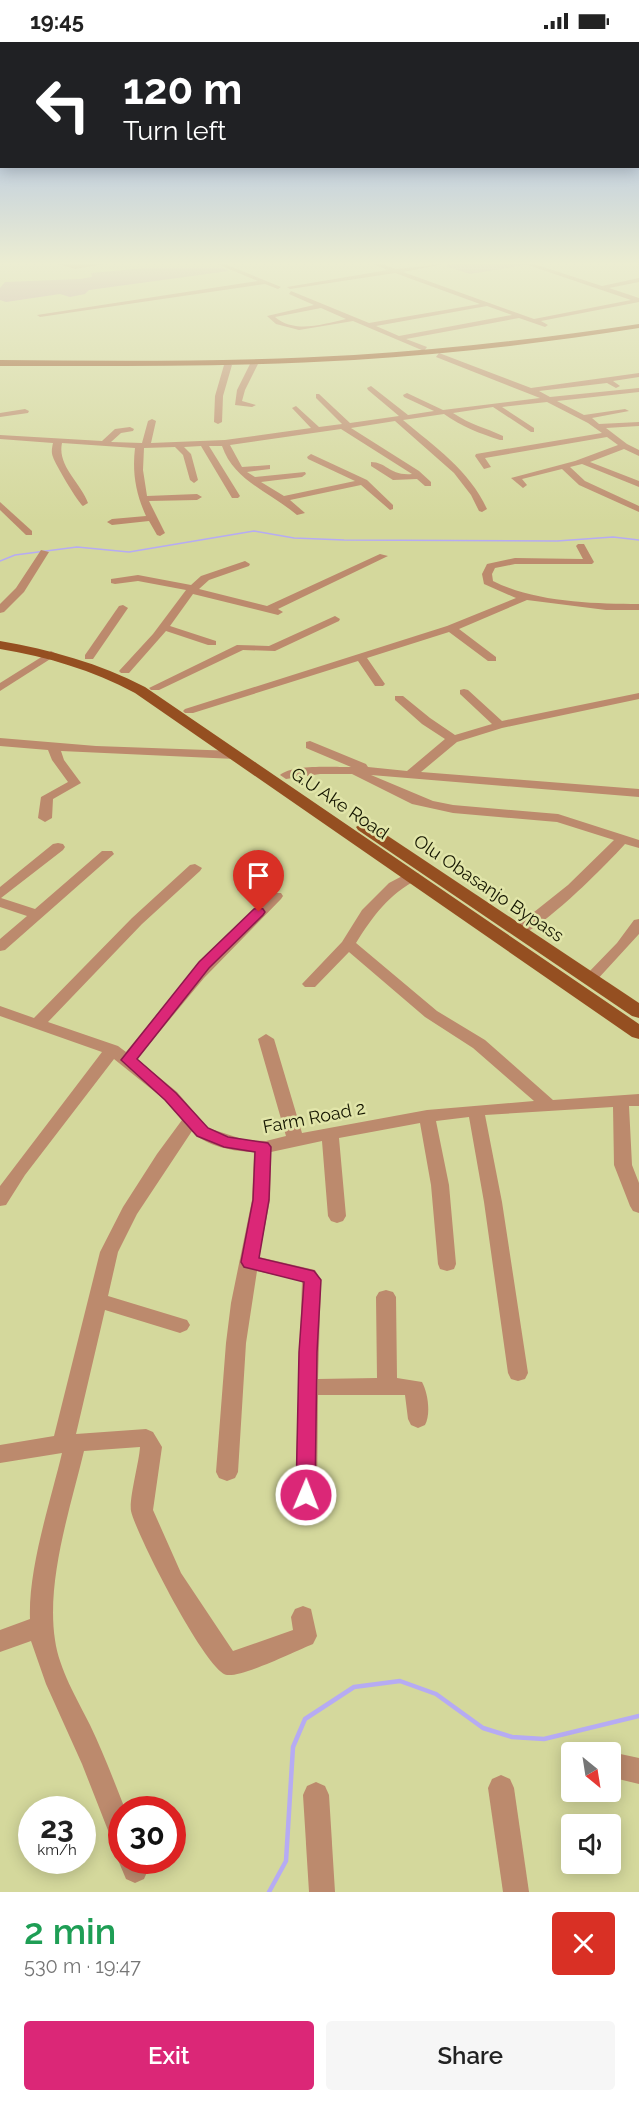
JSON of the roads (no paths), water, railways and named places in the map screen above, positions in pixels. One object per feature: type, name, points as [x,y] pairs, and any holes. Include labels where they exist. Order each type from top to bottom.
[{"type":"main road","points":[[0,365],[246,361],[355,357],[438,350]]},
{"type":"main road","points":[[0,365],[228,365],[440,354],[468,350]]},
{"type":"main road","name":"Olu Obasanjo Bypass","points":[[0,639],[58,648],[89,657],[125,671],[155,688],[639,1012]]},
{"type":"main road","name":"G.U Ake Road","points":[[0,645],[51,654],[118,677],[413,876],[639,1033]]},
{"type":"street","points":[[440,354],[530,390],[584,417],[624,446],[639,453]]},
{"type":"street","points":[[252,405],[238,402],[241,390],[254,364]]},
{"type":"street","points":[[218,422],[219,396],[228,365]]},
{"type":"street","points":[[530,390],[639,375]]},
{"type":"street","points":[[608,381],[627,391]]},
{"type":"street","points":[[371,388],[407,418]]},
{"type":"street","points":[[0,437],[102,445],[172,446],[225,443],[495,405],[639,390]]},
{"type":"street","points":[[407,395],[444,412],[468,427],[483,430],[500,438]]},
{"type":"street","points":[[320,396],[347,426],[420,476],[428,484]]},
{"type":"street","points":[[495,405],[531,430]]},
{"type":"street","points":[[296,408],[319,430]]},
{"type":"street","points":[[0,415],[25,411]]},
{"type":"street","points":[[584,417],[625,411]]},
{"type":"street","points":[[397,419],[466,480],[477,495],[482,509]]},
{"type":"street","points":[[152,421],[137,468],[142,499],[150,518],[160,533]]},
{"type":"street","points":[[599,426],[639,424]]},
{"type":"street","points":[[102,445],[118,431],[130,429]]},
{"type":"street","points":[[487,467],[479,456],[610,434]]},
{"type":"street","points":[[170,436],[172,446],[189,460],[194,480]]},
{"type":"street","points":[[58,441],[55,453],[61,466],[78,488],[83,503]]},
{"type":"street","points":[[225,443],[230,456],[240,470],[284,499],[300,513]]},
{"type":"street","points":[[204,444],[235,496]]},
{"type":"street","points":[[523,485],[515,478],[581,462],[624,446]]},
{"type":"street","points":[[311,457],[364,482],[380,493],[390,507]]},
{"type":"street","points":[[581,462],[639,484]]},
{"type":"street","points":[[374,464],[396,478],[420,476]]},
{"type":"street","points":[[564,466],[582,483],[638,509]]},
{"type":"street","points":[[240,470],[267,467]]},
{"type":"street","points":[[255,480],[302,474]]},
{"type":"street","points":[[284,499],[364,482]]},
{"type":"street","points":[[142,499],[197,497]]},
{"type":"street","points":[[0,505],[29,533]]},
{"type":"street","points":[[112,522],[150,518]]},
{"type":"street","points":[[581,546],[589,562],[501,562],[488,570],[488,582],[507,592],[525,597],[596,606],[639,608]]},
{"type":"street","points":[[0,610],[20,590],[44,552]]},
{"type":"street","points":[[269,609],[383,556]]},
{"type":"street","points":[[125,671],[192,589],[205,578],[245,564]]},
{"type":"street","points":[[115,581],[138,578],[192,589],[284,613]]},
{"type":"street","points":[[189,711],[451,628],[525,597]]},
{"type":"street","points":[[89,657],[123,608]]},
{"type":"street","points":[[155,688],[241,646],[271,649],[335,619]]},
{"type":"street","points":[[163,627],[212,643]]},
{"type":"street","points":[[451,628],[492,659]]},
{"type":"street","points":[[0,688],[51,654]]},
{"type":"street","points":[[362,657],[379,684]]},
{"type":"street","points":[[464,692],[500,725]]},
{"type":"street","points":[[409,775],[453,739],[500,725],[639,696]]},
{"type":"street","points":[[399,698],[426,722],[453,739]]},
{"type":"street","points":[[0,742],[53,747],[235,755]]},
{"type":"street","points":[[309,745],[392,790],[433,805],[453,809],[558,818],[639,844]]},
{"type":"street","points":[[45,818],[47,797],[75,783],[58,760],[53,747]]},
{"type":"street","points":[[286,775],[320,770],[360,771],[639,793]]},
{"type":"street","points":[[519,932],[601,864],[622,839]]},
{"type":"street","points":[[0,894],[58,847]]},
{"type":"street","points":[[0,947],[107,854]]},
{"type":"street","points":[[38,1023],[137,921],[195,868]]},
{"type":"street","points":[[310,984],[348,944],[367,913],[394,886],[413,876]]},
{"type":"street","points":[[128,1060],[204,965],[241,927],[276,896]]},
{"type":"street","points":[[0,902],[37,915]]},
{"type":"street","points":[[590,979],[606,960],[620,950],[639,923]]},
{"type":"street","points":[[348,944],[431,1014],[479,1044],[550,1106]]},
{"type":"street","name":"Farm Road 2","points":[[0,1011],[112,1050],[128,1060],[171,1096],[202,1132],[224,1142],[245,1146],[263,1147],[427,1116],[476,1110],[621,1103],[639,1100]]},
{"type":"street","points":[[266,1039],[296,1140]]},
{"type":"street","points":[[0,1200],[26,1162],[112,1050]]},
{"type":"street","points":[[621,1103],[623,1165],[639,1206]]},
{"type":"street","points":[[476,1110],[495,1213],[518,1373]]},
{"type":"street","points":[[427,1116],[440,1185],[447,1264]]},
{"type":"street","points":[[108,1798],[93,1759],[58,1684],[43,1642],[41,1603],[96,1300],[109,1252],[129,1212],[163,1158],[191,1120]]},
{"type":"street","points":[[330,1133],[337,1216]]},
{"type":"street","points":[[227,1472],[236,1343],[241,1303],[261,1200],[263,1147]]},
{"type":"street","points":[[250,1262],[312,1278],[307,1387],[306,1495]]},
{"type":"street","points":[[386,1297],[387,1386]]},
{"type":"street","points":[[96,1300],[180,1325]]},
{"type":"street","points":[[307,1387],[415,1388],[418,1397],[418,1419]]},
{"type":"street","points":[[0,1454],[69,1443],[146,1438],[151,1447],[142,1510],[172,1580],[228,1664],[253,1657],[305,1636],[303,1617]]},
{"type":"street","points":[[0,1641],[42,1626]]},
{"type":"street","points":[[621,1767],[639,1771]]},
{"type":"street","points":[[501,1788],[516,1892]]},
{"type":"street","points":[[316,1795],[322,1892]]},
{"type":"waterway","points":[[0,561],[15,555],[77,547],[129,552],[254,531],[294,538],[344,540],[557,541],[613,537],[639,540]]},
{"type":"waterway","points":[[269,1892],[286,1861],[293,1747],[305,1719],[354,1687],[400,1681],[436,1694],[483,1728],[512,1737],[544,1739],[639,1716]]}]
